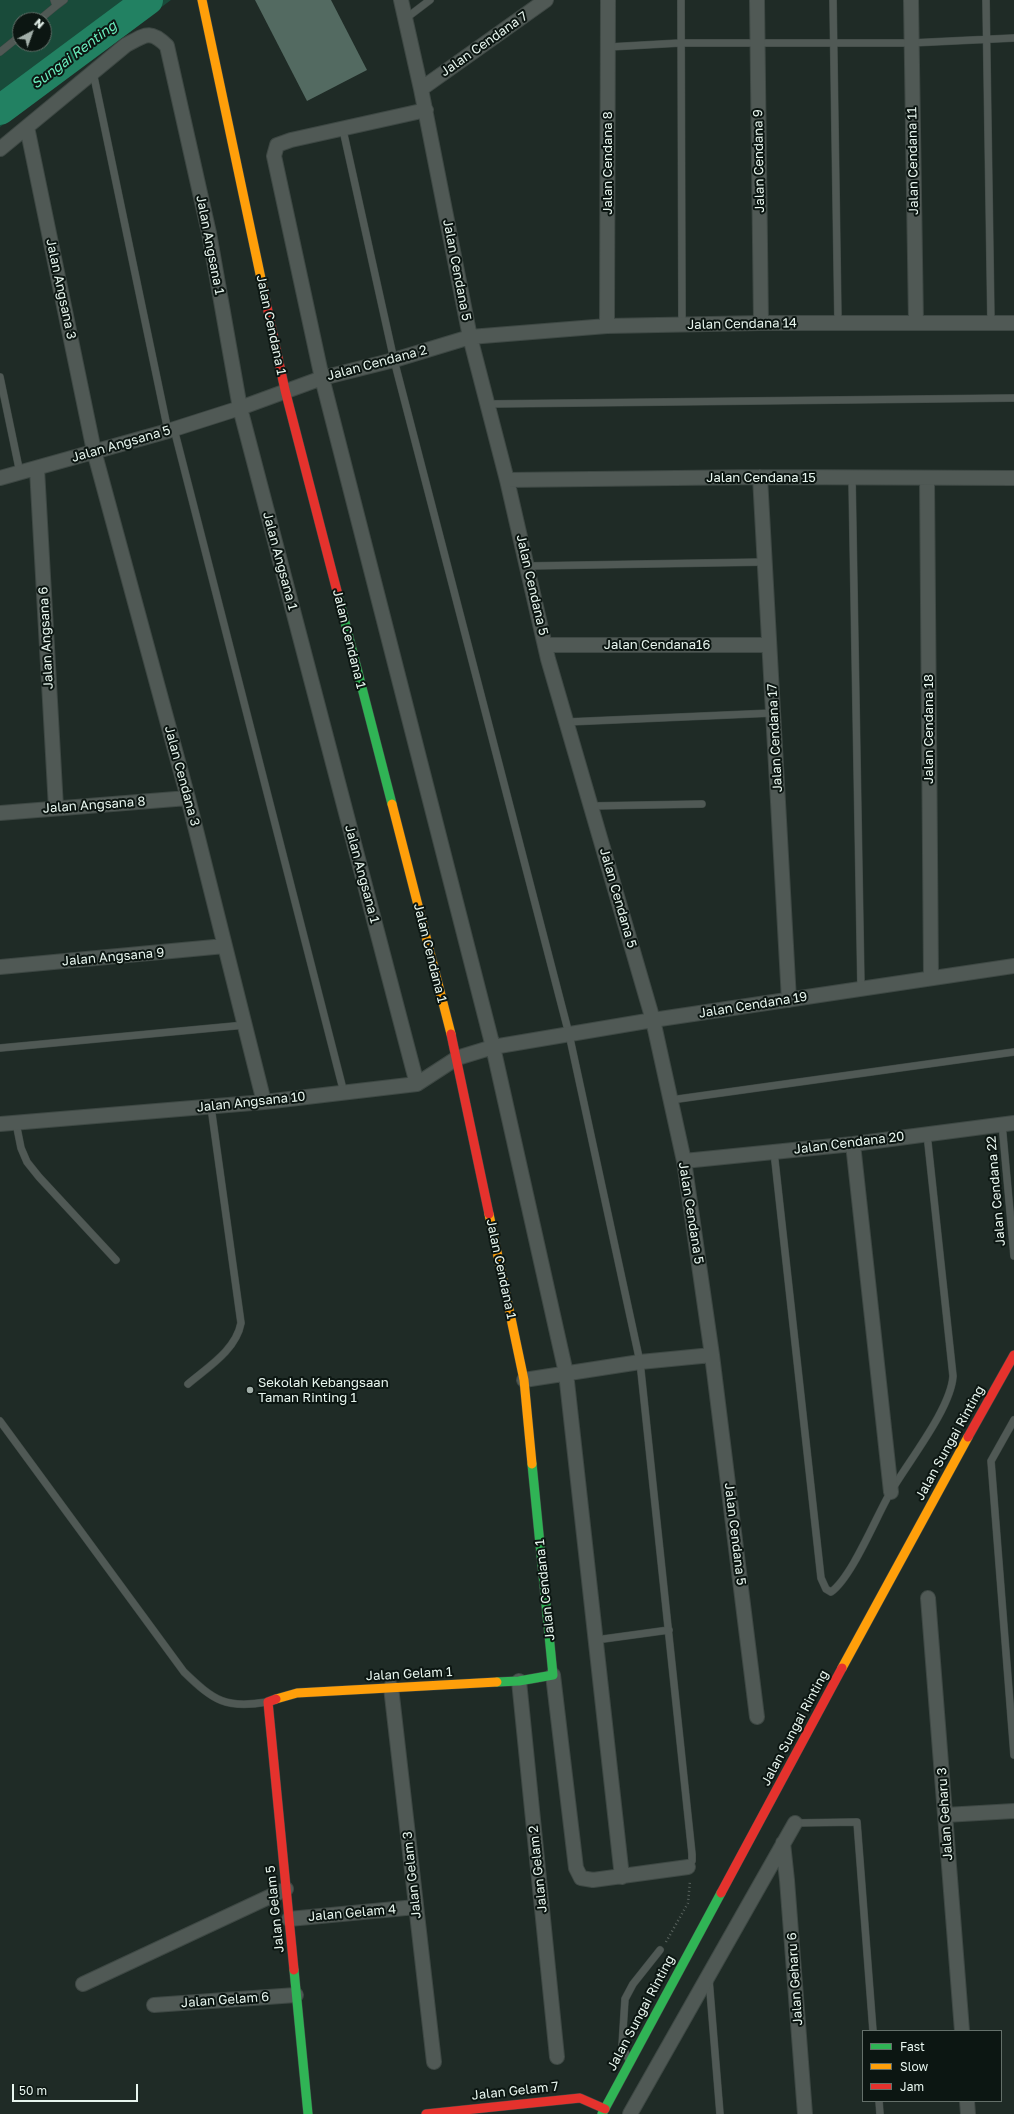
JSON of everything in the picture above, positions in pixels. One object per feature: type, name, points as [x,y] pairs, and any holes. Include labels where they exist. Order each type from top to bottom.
[{"type":"street","name":"Jalan Cendana 1","points":[[202,0],[285,390],[457,1058],[524,1380],[553,1675],[576,1868],[581,1878],[593,1880],[622,1877],[688,1866]]},
{"type":"street","name":"Jalan Cendana 5","points":[[401,0],[422,89],[470,338],[507,480],[545,645],[653,1020],[684,1161],[712,1355],[757,1717]]},
{"type":"street","name":"Jalan Cendana 7","points":[[422,89],[546,0]]},
{"type":"street","name":"Jalan Cendana 8","points":[[606,326],[609,47],[608,0]]},
{"type":"street","name":"Jalan Cendana 9","points":[[757,0],[761,323]]},
{"type":"street","name":"Jalan Cendana 11","points":[[911,0],[916,323]]},
{"type":"street","name":"Jalan Angsana 1","points":[[93,72],[126,45],[145,35],[158,36],[167,46],[208,225],[240,408],[417,1084]]},
{"type":"street","points":[[0,149],[93,72]]},
{"type":"street","points":[[426,110],[344,130],[291,140],[277,145],[274,156],[322,378],[493,1047],[566,1373],[622,1877]]},
{"type":"street","name":"Jalan Angsana 3","points":[[27,126],[94,451]]},
{"type":"street","name":"Jalan Cendana 14","points":[[470,338],[606,326],[838,322],[1014,323]]},
{"type":"street","name":"Jalan Cendana 2","points":[[240,408],[285,390],[322,378],[394,360],[470,338]]},
{"type":"street","name":"Jalan Angsana 5","points":[[0,478],[37,469],[94,451],[171,430],[240,408]]},
{"type":"street","name":"Jalan Cendana 3","points":[[94,451],[188,798],[264,1102]]},
{"type":"street","name":"Jalan Angsana 6","points":[[37,469],[56,808]]},
{"type":"street","name":"Jalan Cendana 15","points":[[507,480],[760,477],[1014,479]]},
{"type":"street","name":"Jalan Cendana 17","points":[[760,477],[790,1000]]},
{"type":"street","name":"Jalan Cendana 18","points":[[928,479],[931,978]]},
{"type":"street","name":"Jalan Cendana16","points":[[545,645],[769,645]]},
{"type":"street","name":"Jalan Angsana 8","points":[[0,813],[188,798]]},
{"type":"street","name":"Jalan Angsana 9","points":[[0,967],[225,946]]},
{"type":"street","name":"Jalan Cendana 19","points":[[493,1047],[653,1020],[1014,966]]},
{"type":"street","name":"Jalan Angsana 10","points":[[0,1124],[264,1102],[417,1084],[457,1058],[493,1047]]},
{"type":"street","name":"Jalan Cendana 20","points":[[684,1161],[853,1144],[1008,1124]]},
{"type":"street","points":[[853,1144],[891,1492]]},
{"type":"street","points":[[524,1380],[640,1362],[712,1355]]},
{"type":"street","name":"Jalan Sungai Rinting","points":[[607,2112],[630,2062],[919,1525],[1014,1355]]},
{"type":"street","name":"Jalan Geharu 3","points":[[928,1598],[962,2030]]},
{"type":"street","name":"Jalan Gelam 1","points":[[268,1702],[297,1693],[520,1681],[553,1675]]},
{"type":"street","name":"Jalan Gelam 2","points":[[520,1681],[557,2057]]},
{"type":"street","name":"Jalan Gelam 3","points":[[391,1687],[434,2062]]},
{"type":"street","name":"Jalan Gelam 5","points":[[268,1702],[308,2114]]},
{"type":"street","points":[[945,1815],[1014,1811]]},
{"type":"street","points":[[630,2114],[795,1823]]},
{"type":"street","name":"Jalan Geharu 6","points":[[783,1843],[805,2114]]},
{"type":"street","points":[[83,1984],[286,1889]]},
{"type":"street","name":"Jalan Gelam 4","points":[[289,1919],[416,1907]]},
{"type":"street","name":"Jalan Gelam 6","points":[[154,2005],[296,1995]]},
{"type":"street","name":"Jalan Gelam 7","points":[[426,2114],[580,2098],[607,2112]]},
{"type":"street","points":[[967,2102],[968,2114]]},
{"type":"lane","points":[[47,12],[55,3],[64,0]]},
{"type":"lane","points":[[405,19],[430,0]]},
{"type":"lane","points":[[680,0],[682,324]]},
{"type":"lane","points":[[833,0],[838,322]]},
{"type":"lane","points":[[986,0],[991,324]]},
{"type":"lane","points":[[609,47],[680,43],[911,43],[1014,38]]},
{"type":"lane","points":[[0,52],[12,42]]},
{"type":"lane","points":[[93,72],[171,430],[344,1093]]},
{"type":"lane","points":[[344,130],[394,360],[569,1034],[640,1362],[692,1854],[692,1860],[688,1866]]},
{"type":"lane","points":[[0,377],[20,473]]},
{"type":"lane","points":[[488,404],[1014,398]]},
{"type":"lane","points":[[852,478],[861,989]]},
{"type":"lane","points":[[527,566],[765,562]]},
{"type":"lane","points":[[567,722],[773,713]]},
{"type":"lane","points":[[591,806],[702,804]]},
{"type":"lane","points":[[0,1048],[245,1025]]},
{"type":"lane","points":[[671,1100],[1014,1052]]},
{"type":"lane","points":[[188,1384],[231,1346],[239,1334],[241,1323],[211,1107]]},
{"type":"lane","points":[[16,1123],[21,1148],[27,1162],[39,1177],[116,1260]]},
{"type":"lane","name":"Jalan Cendana 22","points":[[1008,1124],[1014,1256]]},
{"type":"lane","points":[[774,1152],[821,1578],[826,1589],[831,1592],[838,1587],[850,1568],[891,1492],[924,1440],[952,1387],[953,1376],[927,1134]]},
{"type":"lane","points":[[1014,1420],[991,1462],[1014,1755]]},
{"type":"lane","points":[[0,1421],[184,1672],[218,1700],[246,1705],[268,1702]]},
{"type":"lane","points":[[596,1640],[669,1630]]},
{"type":"lane","points":[[795,1823],[857,1822],[873,2030]]},
{"type":"lane","points":[[630,2062],[622,2046],[625,1999],[632,1984],[660,1950]]},
{"type":"lane","points":[[709,1974],[720,2114]]},
{"type":"lane","points":[[879,2102],[880,2114]]},
{"type":"path","points":[[660,1950],[677,1925],[688,1903],[691,1884],[688,1866]]},
{"type":"green space","points":[[0,0],[171,0],[0,127]]},
{"type":"building","points":[[255,0],[331,0],[367,70],[307,101]]},
{"type":"waterway","name":"Sungai Renting","points":[[0,110],[148,0]]},
{"type":"traffic: fast","points":[[338,595],[392,804]]},
{"type":"traffic: fast","points":[[497,1682],[519,1681],[553,1675],[532,1464]]},
{"type":"traffic: fast","points":[[602,2114],[721,1893]]},
{"type":"traffic: fast","points":[[294,1970],[308,2114]]},
{"type":"traffic: slow","points":[[202,0],[263,288]]},
{"type":"traffic: slow","points":[[392,804],[451,1034]]},
{"type":"traffic: slow","points":[[489,1214],[524,1380],[532,1464]]},
{"type":"traffic: slow","points":[[842,1668],[968,1437]]},
{"type":"traffic: slow","points":[[276,1699],[297,1693],[497,1682]]},
{"type":"traffic: jam","points":[[263,288],[285,390],[338,595]]},
{"type":"traffic: jam","points":[[451,1034],[489,1214]]},
{"type":"traffic: jam","points":[[968,1437],[1014,1355]]},
{"type":"traffic: jam","points":[[721,1893],[842,1668]]},
{"type":"traffic: jam","points":[[276,1699],[268,1702],[294,1970]]},
{"type":"traffic: jam","points":[[426,2114],[580,2098],[605,2109]]},
{"type":"place","name":"Sekolah Kebangsaan Taman Rinting 1","points":[[250,1390]]}]
